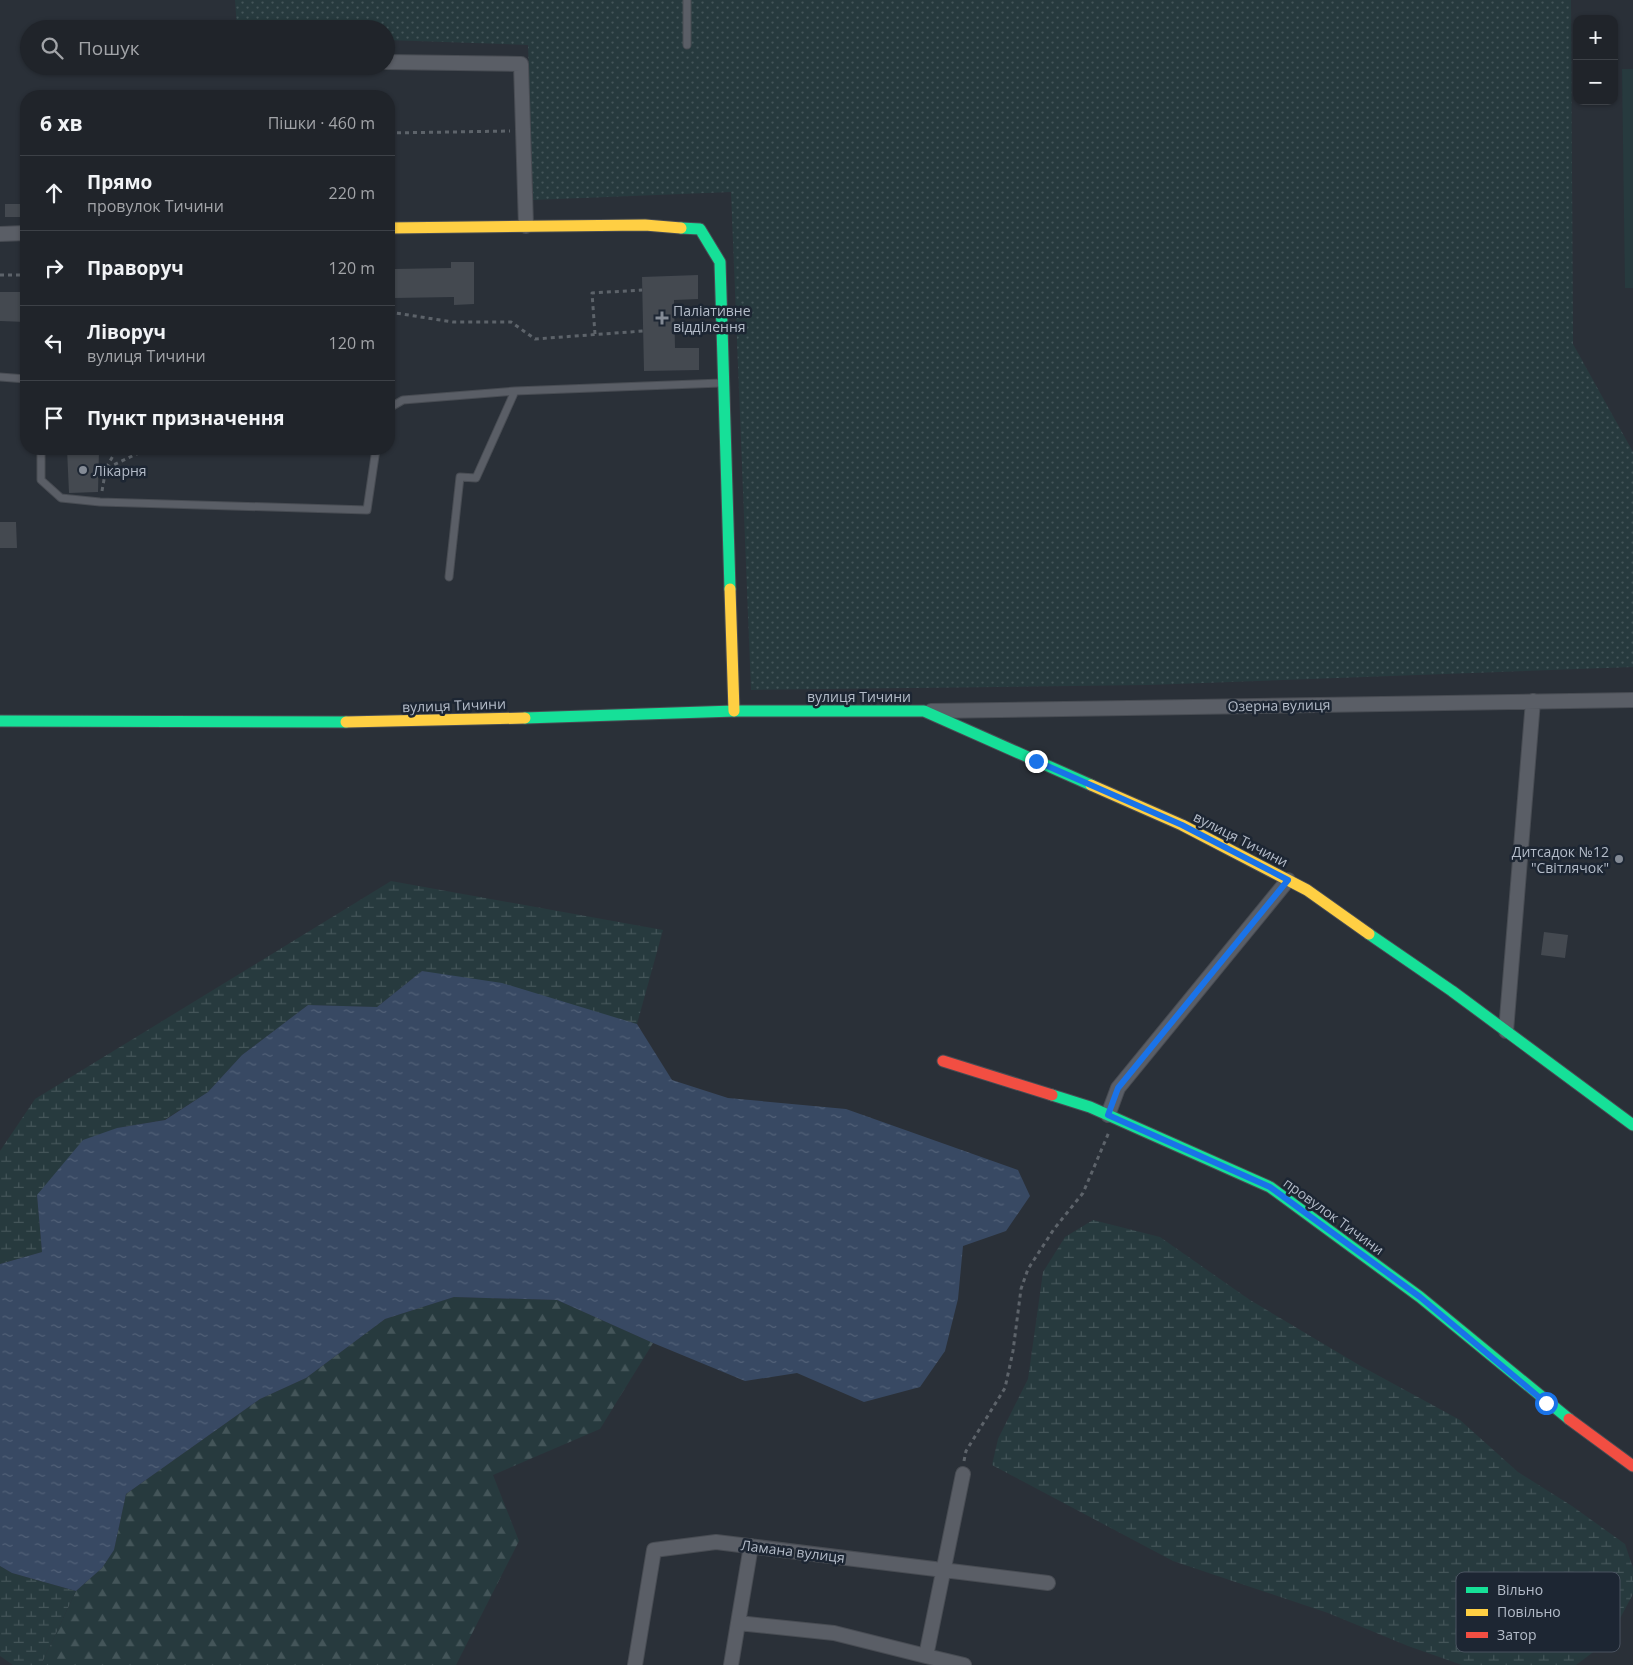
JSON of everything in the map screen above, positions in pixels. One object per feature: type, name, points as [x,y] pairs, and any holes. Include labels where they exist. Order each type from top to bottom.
[{"type":"street","points":[[395,62],[521,64],[526,226]]},
{"type":"street","points":[[395,228],[645,225],[700,229],[720,262],[734,711]]},
{"type":"street","points":[[0,234],[20,233]]},
{"type":"street","name":"Озерна вулиця","points":[[924,712],[1633,700]]},
{"type":"street","points":[[1506,1031],[1533,701]]},
{"type":"street","name":"вулиця Тичини","points":[[0,721],[398,722],[734,711],[924,712],[1182,825],[1288,880],[1315,896],[1506,1031],[1633,1125]]},
{"type":"street","points":[[1108,1115],[1118,1088],[1288,880]]},
{"type":"street","name":"провулок Тичини","points":[[943,1061],[1090,1107],[1270,1187],[1420,1297],[1546,1403],[1633,1466]]},
{"type":"street","points":[[926,1656],[963,1474]]},
{"type":"street","name":"Ламана вулиця","points":[[636,1665],[654,1550],[716,1542],[1048,1583]]},
{"type":"street","points":[[731,1665],[751,1546]]},
{"type":"street","points":[[738,1623],[834,1633],[964,1665]]},
{"type":"lane","points":[[687,0],[687,45]]},
{"type":"lane","points":[[0,377],[20,379]]},
{"type":"lane","points":[[395,405],[403,400],[515,390],[724,383]]},
{"type":"lane","points":[[449,577],[460,478],[476,478],[515,390]]},
{"type":"lane","points":[[41,455],[41,480],[61,498],[100,502],[367,510],[375,455]]},
{"type":"path","points":[[395,133],[523,130]]},
{"type":"path","points":[[0,275],[20,275]]},
{"type":"path","points":[[595,334],[592,293],[642,290]]},
{"type":"path","points":[[395,313],[453,322],[511,322],[535,339],[643,331]]},
{"type":"path","points":[[100,502],[106,468],[114,455]]},
{"type":"path","points":[[106,468],[134,455]]},
{"type":"path","points":[[963,1474],[966,1451],[1004,1388],[1014,1350],[1021,1289],[1028,1269],[1054,1229],[1083,1192],[1109,1136],[1108,1115]]},
{"type":"green space","points":[[235,0],[1571,0],[1573,344],[1633,452],[1633,667],[1148,685],[751,690],[731,192],[533,200],[528,45],[395,40],[395,20],[236,20]]},
{"type":"green space","points":[[1622,69],[1633,69],[1633,288],[1625,288]]},
{"type":"green space","points":[[391,881],[663,930],[637,1024],[574,1006],[422,971],[377,1007],[308,1005],[242,1055],[208,1092],[164,1120],[117,1128],[37,1195],[42,1252],[0,1264],[0,1151],[35,1099]]},
{"type":"green space","points":[[1093,1220],[1160,1237],[1250,1300],[1359,1365],[1460,1420],[1518,1472],[1572,1506],[1625,1544],[1633,1568],[1633,1594],[1620,1618],[1620,1572],[1456,1572],[1456,1652],[1593,1652],[1576,1665],[1462,1665],[1408,1646],[1328,1613],[1173,1561],[992,1465],[998,1439],[1028,1379],[1043,1272],[1065,1237]]},
{"type":"green space","points":[[454,1297],[557,1300],[653,1343],[600,1429],[493,1475],[519,1541],[456,1665],[41,1665],[76,1591],[102,1568],[114,1550],[126,1494],[260,1399],[306,1378],[385,1319]]},
{"type":"green space","points":[[0,1566],[12,1573],[76,1591],[41,1665],[13,1665],[0,1656]]},
{"type":"water","points":[[422,971],[502,983],[637,1024],[672,1080],[728,1098],[846,1109],[1018,1170],[1030,1196],[1006,1231],[963,1246],[958,1299],[945,1351],[920,1387],[864,1402],[797,1373],[745,1381],[653,1343],[557,1300],[454,1297],[385,1319],[306,1378],[260,1399],[126,1494],[114,1550],[102,1568],[76,1591],[12,1573],[0,1566],[0,1264],[42,1252],[37,1195],[83,1140],[117,1128],[165,1120],[208,1092],[242,1055],[308,1005],[377,1007]]},
{"type":"building","points":[[5,204],[20,204],[20,217],[5,217]]},
{"type":"building","points":[[451,262],[474,262],[474,304],[454,305],[454,297],[395,298],[395,269],[451,268]]},
{"type":"building","points":[[698,275],[698,299],[674,300],[675,348],[699,348],[699,370],[644,371],[642,277]]},
{"type":"building","points":[[0,292],[20,292],[20,322],[0,321]]},
{"type":"building","name":"Лікарня","points":[[67,455],[99,455],[98,492],[69,493]]},
{"type":"building","points":[[0,522],[16,522],[17,548],[0,548]]},
{"type":"building","points":[[1544,932],[1568,935],[1565,958],[1541,955]]},
{"type":"traffic: fast","points":[[681,228],[700,229],[720,262],[730,589]]},
{"type":"traffic: fast","points":[[525,718],[734,711],[924,711],[1091,785]]},
{"type":"traffic: fast","points":[[0,721],[346,722]]},
{"type":"traffic: fast","points":[[1369,934],[1452,991],[1633,1125]]},
{"type":"traffic: fast","points":[[1052,1095],[1090,1107],[1270,1187],[1420,1297],[1569,1419]]},
{"type":"traffic: slow","points":[[395,228],[645,225],[681,228]]},
{"type":"traffic: slow","points":[[730,589],[734,711]]},
{"type":"traffic: slow","points":[[346,722],[525,718]]},
{"type":"traffic: slow","points":[[1091,785],[1182,825],[1307,890],[1369,934]]},
{"type":"traffic: jam","points":[[943,1061],[1052,1095]]},
{"type":"traffic: jam","points":[[1569,1419],[1633,1466]]},
{"type":"place","name":"Паліативне відділення","points":[[662,318]]},
{"type":"place","name":"Лікарня","points":[[83,470]]},
{"type":"place","name":"Дитсадок №12 \"Світлячок\"","points":[[1619,859]]},
{"type":"route","points":[[1036,761],[1182,825],[1288,880],[1118,1088],[1108,1115],[1270,1187],[1420,1297],[1546,1403]]}]
